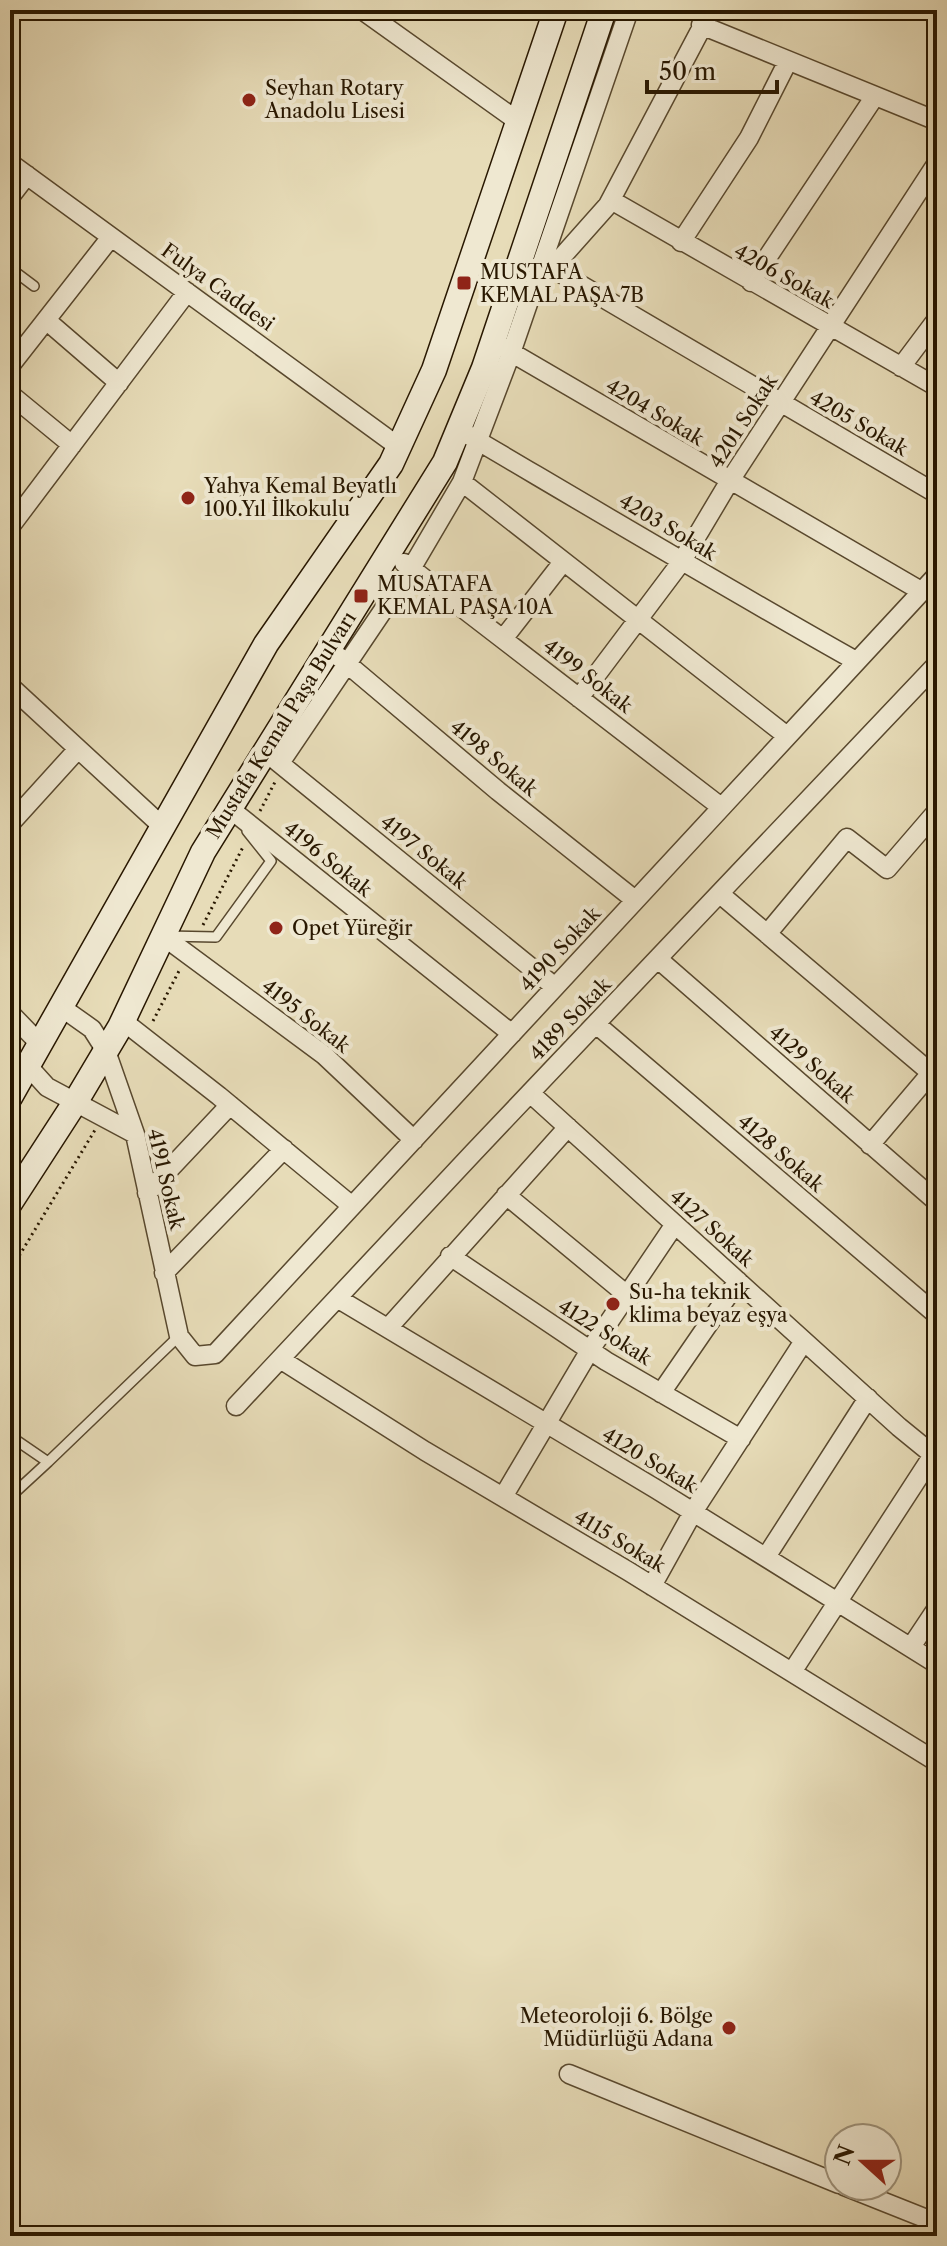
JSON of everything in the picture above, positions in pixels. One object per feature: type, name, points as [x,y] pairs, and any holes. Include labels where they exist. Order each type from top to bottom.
[{"type":"main road","points":[[10,1097],[266,644],[391,464],[434,370],[556,10]]},
{"type":"main road","name":"Mustafa Kemal Paşa Bulvarı","points":[[10,1203],[123,1021],[203,852],[229,808],[272,757],[328,647],[445,462],[467,435],[538,264],[604,10]]},
{"type":"street","points":[[362,10],[519,122]]},
{"type":"street","points":[[538,264],[629,10]]},
{"type":"street","points":[[538,264],[611,200],[706,18],[788,61],[937,121]]},
{"type":"street","points":[[681,242],[749,138],[788,61]]},
{"type":"street","points":[[751,282],[875,96]]},
{"type":"street","name":"Fulya Caddesi","points":[[10,163],[399,447]]},
{"type":"street","name":"4201 Sokak","points":[[579,698],[682,561],[729,482],[937,163]]},
{"type":"street","points":[[10,197],[27,175]]},
{"type":"street","name":"4206 Sokak","points":[[611,200],[937,387]]},
{"type":"street","points":[[10,366],[111,237]]},
{"type":"street","name":"4205 Sokak","points":[[538,264],[937,494]]},
{"type":"street","points":[[10,527],[187,292]]},
{"type":"street","points":[[901,367],[937,319]]},
{"type":"street","points":[[46,320],[119,383]]},
{"type":"street","name":"4204 Sokak","points":[[502,347],[729,482],[921,591]]},
{"type":"street","points":[[10,394],[72,445]]},
{"type":"street","points":[[272,757],[348,664],[411,569],[462,482],[467,435]]},
{"type":"street","name":"4203 Sokak","points":[[467,435],[856,661]]},
{"type":"street","points":[[462,482],[787,736]]},
{"type":"street","name":"4199 Sokak","points":[[389,551],[721,807]]},
{"type":"street","points":[[503,639],[563,562]]},
{"type":"street","name":"4190 Sokak","points":[[179,1336],[195,1356],[215,1354],[937,575]]},
{"type":"street","name":"4198 Sokak","points":[[328,647],[498,791],[635,900]]},
{"type":"street","name":"4189 Sokak","points":[[236,1406],[937,664]]},
{"type":"street","points":[[10,687],[163,827]]},
{"type":"street","points":[[10,824],[78,749]]},
{"type":"street","name":"4197 Sokak","points":[[272,757],[555,987]]},
{"type":"street","name":"4196 Sokak","points":[[229,808],[512,1034]]},
{"type":"street","points":[[767,934],[847,838],[887,869],[937,811]]},
{"type":"street","points":[[720,894],[934,1076],[870,1145]]},
{"type":"street","name":"4195 Sokak","points":[[163,936],[324,1055],[414,1140]]},
{"type":"street","name":"4129 Sokak","points":[[658,959],[937,1202]]},
{"type":"street","name":"4191 Sokak","points":[[61,1007],[92,1029],[106,1051],[135,1134],[179,1336]]},
{"type":"street","points":[[10,1013],[40,1044]]},
{"type":"street","points":[[123,1021],[352,1206]]},
{"type":"street","name":"4128 Sokak","points":[[596,1024],[937,1315]]},
{"type":"street","points":[[28,1066],[47,1087],[135,1134]]},
{"type":"street","name":"4127 Sokak","points":[[530,1093],[935,1456]]},
{"type":"street","points":[[147,1193],[230,1105]]},
{"type":"street","points":[[388,1328],[568,1127]]},
{"type":"street","points":[[164,1273],[284,1149]]},
{"type":"street","points":[[506,1195],[627,1295]]},
{"type":"street","points":[[503,1497],[590,1350],[675,1224]]},
{"type":"street","name":"4122 Sokak","points":[[450,1256],[590,1350],[741,1439]]},
{"type":"street","points":[[661,1393],[738,1281]]},
{"type":"street","name":"4120 Sokak","points":[[337,1298],[693,1512],[937,1664]]},
{"type":"street","points":[[652,1586],[693,1512],[804,1341]]},
{"type":"street","name":"4115 Sokak","points":[[280,1359],[937,1762]]},
{"type":"street","points":[[766,1557],[868,1398]]},
{"type":"street","points":[[792,1672],[935,1456]]},
{"type":"street","points":[[911,1647],[937,1608]]},
{"type":"street","points":[[569,2074],[823,2177]]},
{"type":"street","points":[[884,2202],[937,2223]]},
{"type":"lane","points":[[10,268],[34,286]]},
{"type":"lane","points":[[163,936],[216,937],[271,861],[229,808]]},
{"type":"lane","points":[[10,1497],[179,1336]]},
{"type":"lane","points":[[10,1436],[48,1462]]},
{"type":"place","name":"Seyhan Rotary Anadolu Lisesi","points":[[249,100]]},
{"type":"place","name":"MUSTAFA KEMAL PAŞA 7B","points":[[464,283]]},
{"type":"place","name":"Yahya Kemal Beyatlı 100.Yıl İlkokulu","points":[[188,498]]},
{"type":"place","name":"MUSATAFA KEMAL PAŞA 10A","points":[[361,596]]},
{"type":"place","name":"Opet Yüreğir","points":[[276,928]]},
{"type":"place","name":"Su-ha teknik klima beyaz eşya","points":[[613,1304]]},
{"type":"place","name":"Meteoroloji 6. Bölge Müdürlüğü Adana","points":[[729,2028]]}]
